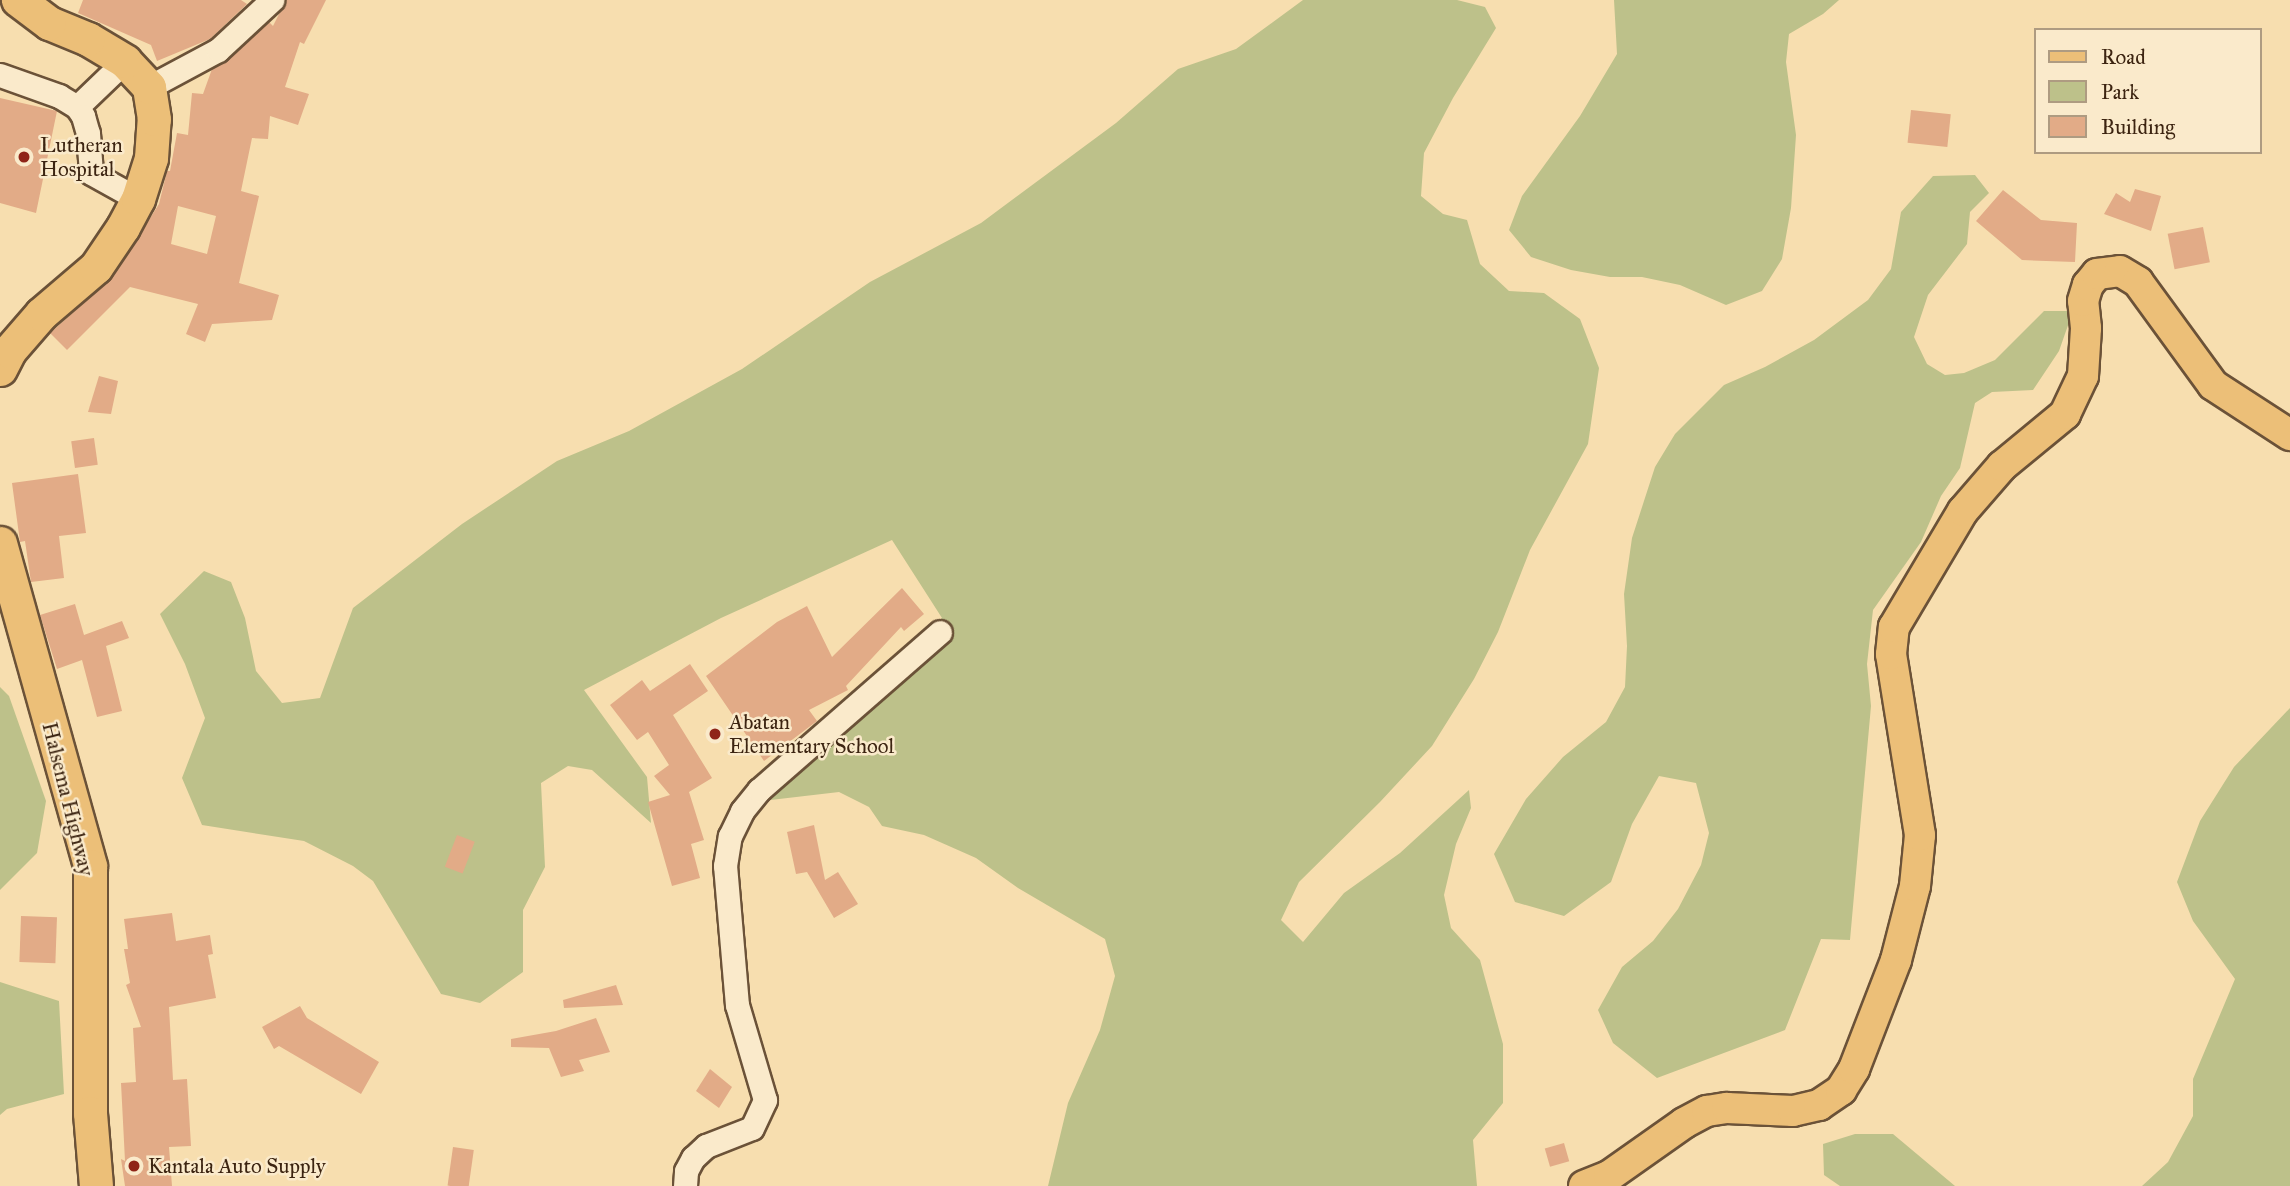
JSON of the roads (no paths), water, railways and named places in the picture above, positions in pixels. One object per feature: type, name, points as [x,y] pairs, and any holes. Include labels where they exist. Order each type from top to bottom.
[{"type":"highway","points":[[0,369],[9,351],[41,314],[96,267],[138,199],[152,158],[154,119],[149,87],[125,61],[88,40],[49,23],[18,0]]},
{"type":"highway","name":"Halsema Highway","points":[[0,543],[90,866],[89,1113],[96,1186]]},
{"type":"main road","points":[[1584,1186],[1609,1176],[1684,1123],[1707,1111],[1727,1108],[1793,1111],[1819,1105],[1840,1090],[1854,1069],[1896,960],[1915,886],[1920,835],[1891,654],[1894,627],[1963,511],[2002,466],[2065,414],[2083,376],[2086,328],[2083,301],[2088,285],[2098,274],[2120,271],[2138,282],[2213,385],[2290,435]]},
{"type":"street","points":[[149,87],[218,50],[272,0]]},
{"type":"street","points":[[77,107],[125,61]]},
{"type":"street","points":[[0,75],[59,96],[77,107],[88,133],[91,173],[138,199]]},
{"type":"street","points":[[685,1186],[686,1171],[693,1158],[706,1146],[752,1129],[765,1100],[735,992],[725,866],[730,836],[742,811],[759,790],[940,632]]},
{"type":"place","name":"Lutheran Hospital","points":[[24,157]]},
{"type":"place","name":"Abatan Elementary School","points":[[715,734]]},
{"type":"place","name":"Kantala Auto Supply","points":[[134,1166]]}]
